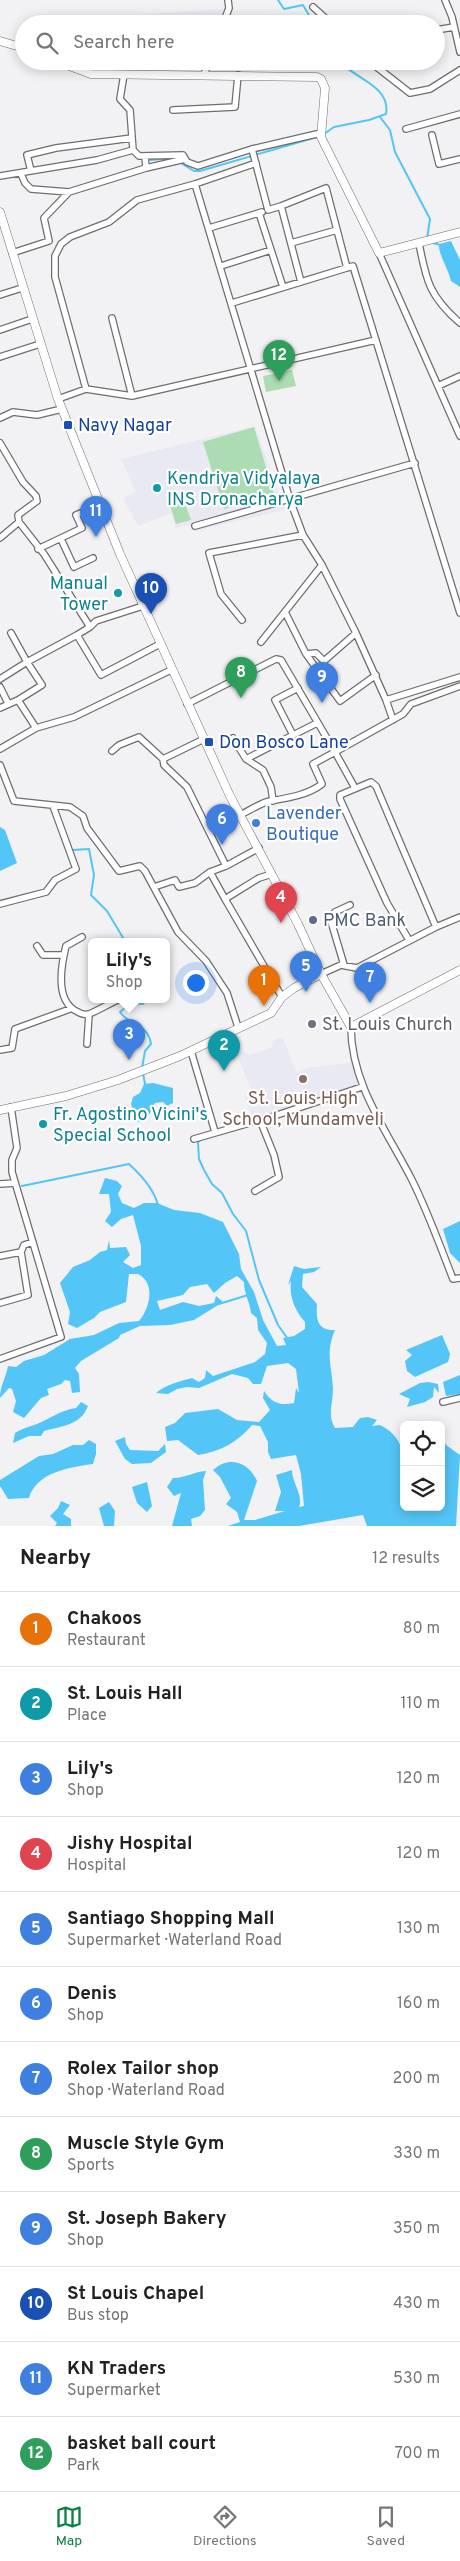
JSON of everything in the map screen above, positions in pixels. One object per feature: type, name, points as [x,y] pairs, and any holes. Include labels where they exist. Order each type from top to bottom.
[{"type":"main road","points":[[0,41],[15,45]]},
{"type":"main road","points":[[80,70],[91,74],[313,76],[321,79],[325,88],[321,134],[379,253],[460,232]]},
{"type":"main road","points":[[0,212],[22,288],[58,399],[143,606],[171,670],[240,815],[259,848],[322,974],[351,1027],[460,970]]},
{"type":"main road","points":[[0,1110],[66,1096],[137,1073],[191,1051],[238,1027],[271,1013],[282,997],[294,988],[322,974]]},
{"type":"street","points":[[226,15],[229,8],[228,0]]},
{"type":"street","points":[[445,0],[460,52]]},
{"type":"street","points":[[313,7],[322,15]]},
{"type":"street","points":[[445,28],[454,26]]},
{"type":"street","points":[[204,75],[206,70]]},
{"type":"street","points":[[381,70],[410,93],[430,89],[460,70]]},
{"type":"street","points":[[124,74],[120,99],[130,110],[133,150],[139,156],[183,155],[187,162],[198,166],[252,148],[321,134]]},
{"type":"street","points":[[173,110],[235,108],[238,75]]},
{"type":"street","points":[[406,129],[460,114]]},
{"type":"street","points":[[432,135],[440,164],[460,159]]},
{"type":"street","points":[[31,171],[28,155],[56,148],[132,138]]},
{"type":"street","points":[[252,148],[268,210]]},
{"type":"street","points":[[0,176],[97,160],[133,150]]},
{"type":"street","points":[[145,156],[146,168]]},
{"type":"street","points":[[20,174],[24,183],[31,189],[69,192],[146,168],[185,159]]},
{"type":"street","points":[[86,389],[55,277],[55,256],[61,244],[70,237],[109,222],[137,200],[195,184],[256,163]]},
{"type":"street","points":[[195,184],[290,500],[303,535],[322,565],[356,632],[376,675],[393,720]]},
{"type":"street","points":[[209,228],[281,206],[326,188],[347,268]]},
{"type":"street","points":[[12,253],[49,241],[44,218],[69,192]]},
{"type":"street","points":[[281,206],[301,282]]},
{"type":"street","points":[[260,212],[283,287]]},
{"type":"street","points":[[291,243],[337,230]]},
{"type":"street","points":[[418,243],[434,294],[444,309],[460,323]]},
{"type":"street","points":[[221,266],[271,250]]},
{"type":"street","points":[[379,253],[460,436]]},
{"type":"street","points":[[232,303],[353,266],[460,613]]},
{"type":"street","points":[[0,295],[22,288]]},
{"type":"street","points":[[112,318],[132,396]]},
{"type":"street","points":[[0,330],[32,319]]},
{"type":"street","points":[[58,399],[86,389],[132,396],[376,340]]},
{"type":"street","points":[[0,357],[40,344]]},
{"type":"street","points":[[438,386],[460,376]]},
{"type":"street","points":[[0,418],[13,412],[37,415],[62,409]]},
{"type":"street","points":[[0,443],[23,482],[37,499],[34,504],[18,515],[20,522],[90,627]]},
{"type":"street","points":[[195,526],[415,463]]},
{"type":"street","points":[[38,549],[82,528],[76,515],[100,505]]},
{"type":"street","points":[[0,538],[20,522]]},
{"type":"street","points":[[242,620],[221,594],[209,553],[303,535]]},
{"type":"street","points":[[61,539],[74,567],[93,558]]},
{"type":"street","points":[[261,642],[322,565]]},
{"type":"street","points":[[0,679],[77,635],[96,621],[143,606]]},
{"type":"street","points":[[285,612],[306,654],[340,701],[376,675]]},
{"type":"street","points":[[306,654],[316,653],[324,661],[356,632]]},
{"type":"street","points":[[0,708],[18,700],[42,685],[11,633]]},
{"type":"street","points":[[77,635],[101,675],[160,644]]},
{"type":"street","points":[[187,704],[276,659],[285,664],[355,788]]},
{"type":"street","points":[[0,748],[36,728],[74,717],[171,670]]},
{"type":"street","points":[[386,700],[460,677]]},
{"type":"street","points":[[240,815],[273,801],[291,798],[319,786],[322,784],[313,764],[403,714],[410,704],[460,686]]},
{"type":"street","points":[[0,687],[8,703]]},
{"type":"street","points":[[293,735],[274,700],[298,688]]},
{"type":"street","points":[[18,700],[36,728]]},
{"type":"street","points":[[246,759],[317,723]]},
{"type":"street","points":[[112,751],[119,745],[139,737],[163,758],[164,765],[187,787],[226,866]]},
{"type":"street","points":[[233,738],[246,759],[263,770],[271,787],[273,801]]},
{"type":"street","points":[[163,758],[204,739]]},
{"type":"street","points":[[0,765],[14,801],[70,807],[83,816],[87,828],[119,871],[140,866],[146,871],[178,932],[206,961],[227,994],[238,1027]]},
{"type":"street","points":[[409,940],[387,903],[340,795],[371,782],[376,786],[436,927]]},
{"type":"street","points":[[0,904],[46,892],[54,880],[76,869],[53,806]]},
{"type":"street","points":[[154,887],[175,880],[179,887],[195,883],[210,872],[226,866],[259,848]]},
{"type":"street","points":[[210,872],[282,997]]},
{"type":"street","points":[[225,899],[259,878],[272,874]]},
{"type":"street","points":[[344,965],[330,918],[335,912],[350,905]]},
{"type":"street","points":[[322,974],[336,966],[344,965],[357,968],[409,940],[460,917]]},
{"type":"street","points":[[82,937],[66,946],[63,994],[70,1009],[82,1014],[89,1014],[112,1003]]},
{"type":"street","points":[[37,946],[43,955],[64,955]]},
{"type":"street","points":[[0,1050],[12,1048],[15,1029],[70,1009]]},
{"type":"street","points":[[87,1044],[89,1014]]},
{"type":"street","points":[[351,1027],[351,1039],[362,1087],[413,1182],[453,1279],[460,1278]]},
{"type":"street","points":[[191,1051],[215,1132]]},
{"type":"street","points":[[194,1139],[362,1087]]},
{"type":"street","points":[[0,1359],[61,1337],[16,1183],[12,1160],[17,1148],[11,1107]]},
{"type":"street","points":[[255,1191],[280,1177],[274,1155],[260,1120]]},
{"type":"street","points":[[0,1184],[16,1183]]},
{"type":"street","points":[[0,1303],[28,1295],[21,1252],[24,1244],[33,1242]]},
{"type":"street","points":[[0,1256],[21,1252]]},
{"type":"street","points":[[443,1402],[460,1398]]},
{"type":"shaded area","points":[[224,9],[222,15],[133,15]]},
{"type":"shaded area","points":[[255,426],[285,510],[195,531],[193,524],[176,528],[171,513],[138,526],[123,498],[136,492],[121,459]]},
{"type":"shaded area","name":"St. Louis High School, Mundamveli","points":[[283,1038],[296,1072],[307,1068],[356,1062],[361,1087],[254,1123],[245,1097],[252,1092],[237,1055],[240,1051],[250,1055],[272,1047],[273,1040]]},
{"type":"green space","points":[[292,370],[296,386],[266,392],[263,376]]},
{"type":"green space","points":[[254,427],[274,494],[224,509],[203,442]]},
{"type":"green space","points":[[183,498],[191,520],[176,524],[169,502]]},
{"type":"water","points":[[451,241],[460,260],[460,287],[451,281],[439,248],[439,244]]},
{"type":"water","points":[[0,827],[5,830],[17,863],[0,871]]},
{"type":"water","points":[[153,1083],[173,1088],[173,1103],[167,1106],[163,1102],[155,1103],[147,1119],[137,1122],[131,1104],[133,1097],[140,1093],[144,1084]]},
{"type":"water","points":[[105,1178],[117,1181],[122,1186],[118,1194],[122,1203],[134,1208],[144,1203],[157,1203],[174,1210],[200,1213],[223,1222],[239,1254],[241,1269],[254,1292],[263,1320],[277,1346],[286,1345],[283,1338],[294,1336],[305,1329],[305,1322],[293,1302],[291,1281],[288,1285],[294,1266],[304,1269],[321,1267],[314,1272],[303,1274],[302,1287],[317,1304],[317,1315],[321,1326],[329,1330],[335,1330],[330,1346],[330,1360],[333,1389],[331,1419],[335,1428],[353,1427],[360,1418],[368,1417],[377,1420],[372,1426],[380,1425],[391,1432],[398,1440],[400,1445],[400,1511],[445,1511],[445,1443],[460,1455],[456,1526],[367,1526],[363,1515],[299,1526],[228,1526],[240,1522],[237,1512],[226,1504],[231,1498],[220,1477],[213,1470],[219,1465],[232,1462],[244,1465],[249,1469],[257,1481],[244,1520],[255,1520],[285,1511],[275,1511],[281,1492],[276,1475],[292,1470],[300,1498],[299,1507],[304,1506],[301,1474],[296,1455],[271,1459],[268,1452],[268,1442],[260,1426],[252,1425],[228,1445],[206,1454],[198,1455],[178,1440],[167,1441],[165,1427],[175,1423],[185,1413],[218,1409],[237,1420],[259,1422],[270,1410],[263,1398],[264,1391],[277,1403],[294,1403],[296,1388],[299,1393],[296,1369],[288,1363],[267,1366],[261,1384],[253,1384],[248,1378],[232,1374],[199,1388],[187,1387],[177,1389],[168,1394],[156,1393],[187,1379],[192,1378],[199,1382],[205,1378],[206,1370],[213,1376],[255,1362],[265,1354],[267,1343],[258,1330],[257,1318],[251,1313],[244,1282],[237,1276],[225,1283],[214,1293],[207,1284],[190,1287],[183,1295],[157,1301],[160,1310],[183,1302],[199,1306],[214,1303],[216,1296],[223,1302],[194,1320],[170,1325],[140,1326],[120,1335],[119,1338],[81,1361],[75,1368],[79,1374],[80,1392],[72,1393],[70,1381],[65,1380],[61,1384],[47,1389],[49,1395],[41,1398],[24,1418],[13,1412],[16,1401],[12,1389],[9,1388],[0,1398],[8,1366],[16,1367],[24,1361],[44,1355],[70,1339],[94,1335],[119,1323],[139,1321],[146,1309],[149,1296],[147,1283],[138,1274],[129,1274],[126,1302],[100,1312],[77,1328],[68,1324],[70,1312],[60,1283],[73,1267],[107,1250],[109,1240],[110,1248],[126,1247],[130,1255],[123,1262],[133,1268],[141,1265],[141,1246],[133,1215],[121,1219],[112,1227],[105,1221],[111,1212],[109,1194],[99,1194]]},
{"type":"water","points":[[460,1221],[460,1263],[450,1253],[443,1229]]},
{"type":"water","points":[[442,1335],[450,1354],[448,1362],[415,1377],[407,1371],[405,1361],[412,1355],[406,1350]]},
{"type":"water","points":[[460,1375],[460,1394],[446,1396],[443,1382]]},
{"type":"water","points":[[420,1383],[438,1384],[439,1393],[434,1387],[433,1397],[425,1402],[407,1407],[410,1399],[399,1394]]},
{"type":"water","points":[[81,1402],[88,1406],[76,1421],[44,1431],[41,1436],[29,1436],[13,1443],[15,1433],[76,1408]]},
{"type":"water","points":[[125,1437],[126,1444],[130,1450],[158,1451],[165,1444],[166,1452],[151,1463],[132,1464],[125,1459],[115,1441]]},
{"type":"water","points":[[89,1440],[96,1444],[93,1464],[55,1472],[39,1482],[29,1498],[8,1499],[0,1486],[0,1480],[39,1456],[53,1454],[73,1445],[83,1445]]},
{"type":"water","points":[[206,1471],[203,1480],[205,1510],[200,1516],[191,1519],[192,1526],[172,1526],[181,1493],[174,1496],[167,1487],[173,1478]]},
{"type":"water","points":[[147,1482],[152,1506],[147,1512],[137,1503],[132,1487]]},
{"type":"water","points":[[61,1501],[70,1505],[63,1514],[71,1519],[71,1526],[55,1526],[57,1523],[50,1516],[58,1508]]},
{"type":"water","points":[[109,1502],[115,1511],[114,1526],[104,1526],[99,1508]]},
{"type":"waterway","points":[[278,0],[284,9],[303,5],[309,15]]},
{"type":"waterway","points":[[324,134],[334,127],[369,120],[386,114],[386,104],[383,96],[378,90],[350,70]]},
{"type":"waterway","points":[[380,117],[390,130],[395,152],[430,219],[427,239]]},
{"type":"waterway","points":[[179,162],[194,171],[200,171],[317,137]]},
{"type":"waterway","points":[[150,160],[173,158],[176,160]]},
{"type":"waterway","points":[[430,242],[440,245]]},
{"type":"waterway","points":[[73,850],[89,849],[94,875],[91,895],[107,911],[123,938]]},
{"type":"waterway","points":[[131,1003],[120,1012],[124,1017],[146,1032],[151,1044],[145,1051],[142,1068]]},
{"type":"waterway","points":[[131,1003],[144,1003]]},
{"type":"waterway","points":[[143,1073],[145,1084]]},
{"type":"waterway","points":[[234,1125],[238,1117],[249,1115]]},
{"type":"waterway","points":[[202,1139],[198,1142],[199,1159],[212,1184],[222,1193],[233,1214],[246,1231],[259,1280],[278,1325],[288,1339]]},
{"type":"waterway","points":[[22,1186],[129,1164],[151,1189],[158,1206]]},
{"type":"waterway","points":[[219,1304],[248,1295]]},
{"type":"place","name":"basket ball court","points":[[279,381]]},
{"type":"place","name":"Navy Nagar","points":[[68,425]]},
{"type":"place","name":"Kendriya Vidyalaya INS Dronacharya","points":[[157,488]]},
{"type":"place","name":"KN Traders","points":[[96,537]]},
{"type":"place","name":"Manual Tower","points":[[118,593]]},
{"type":"place","name":"St Louis Chapel","points":[[151,614]]},
{"type":"place","name":"Muscle Style Gym","points":[[241,698]]},
{"type":"place","name":"St. Joseph Bakery","points":[[322,703]]},
{"type":"place","name":"Don Bosco Lane","points":[[209,742]]},
{"type":"place","name":"Lavender Boutique","points":[[256,823]]},
{"type":"place","name":"Denis","points":[[222,845]]},
{"type":"place","name":"PMC Bank","points":[[313,920]]},
{"type":"place","name":"Jishy Hospital","points":[[281,923]]},
{"type":"place","name":"Santiago Shopping Mall","points":[[306,992]]},
{"type":"place","name":"Rolex Tailor shop","points":[[370,1003]]},
{"type":"place","name":"Chakoos","points":[[264,1006]]},
{"type":"place","name":"St. Louis Church","points":[[312,1024]]},
{"type":"place","name":"Lily's","points":[[129,1060]]},
{"type":"place","name":"St. Louis Hall","points":[[224,1071]]},
{"type":"place","name":"St. Louis High School, Mundamveli","points":[[303,1079]]},
{"type":"place","name":"Fr. Agostino Vicini's Special School","points":[[43,1124]]}]
